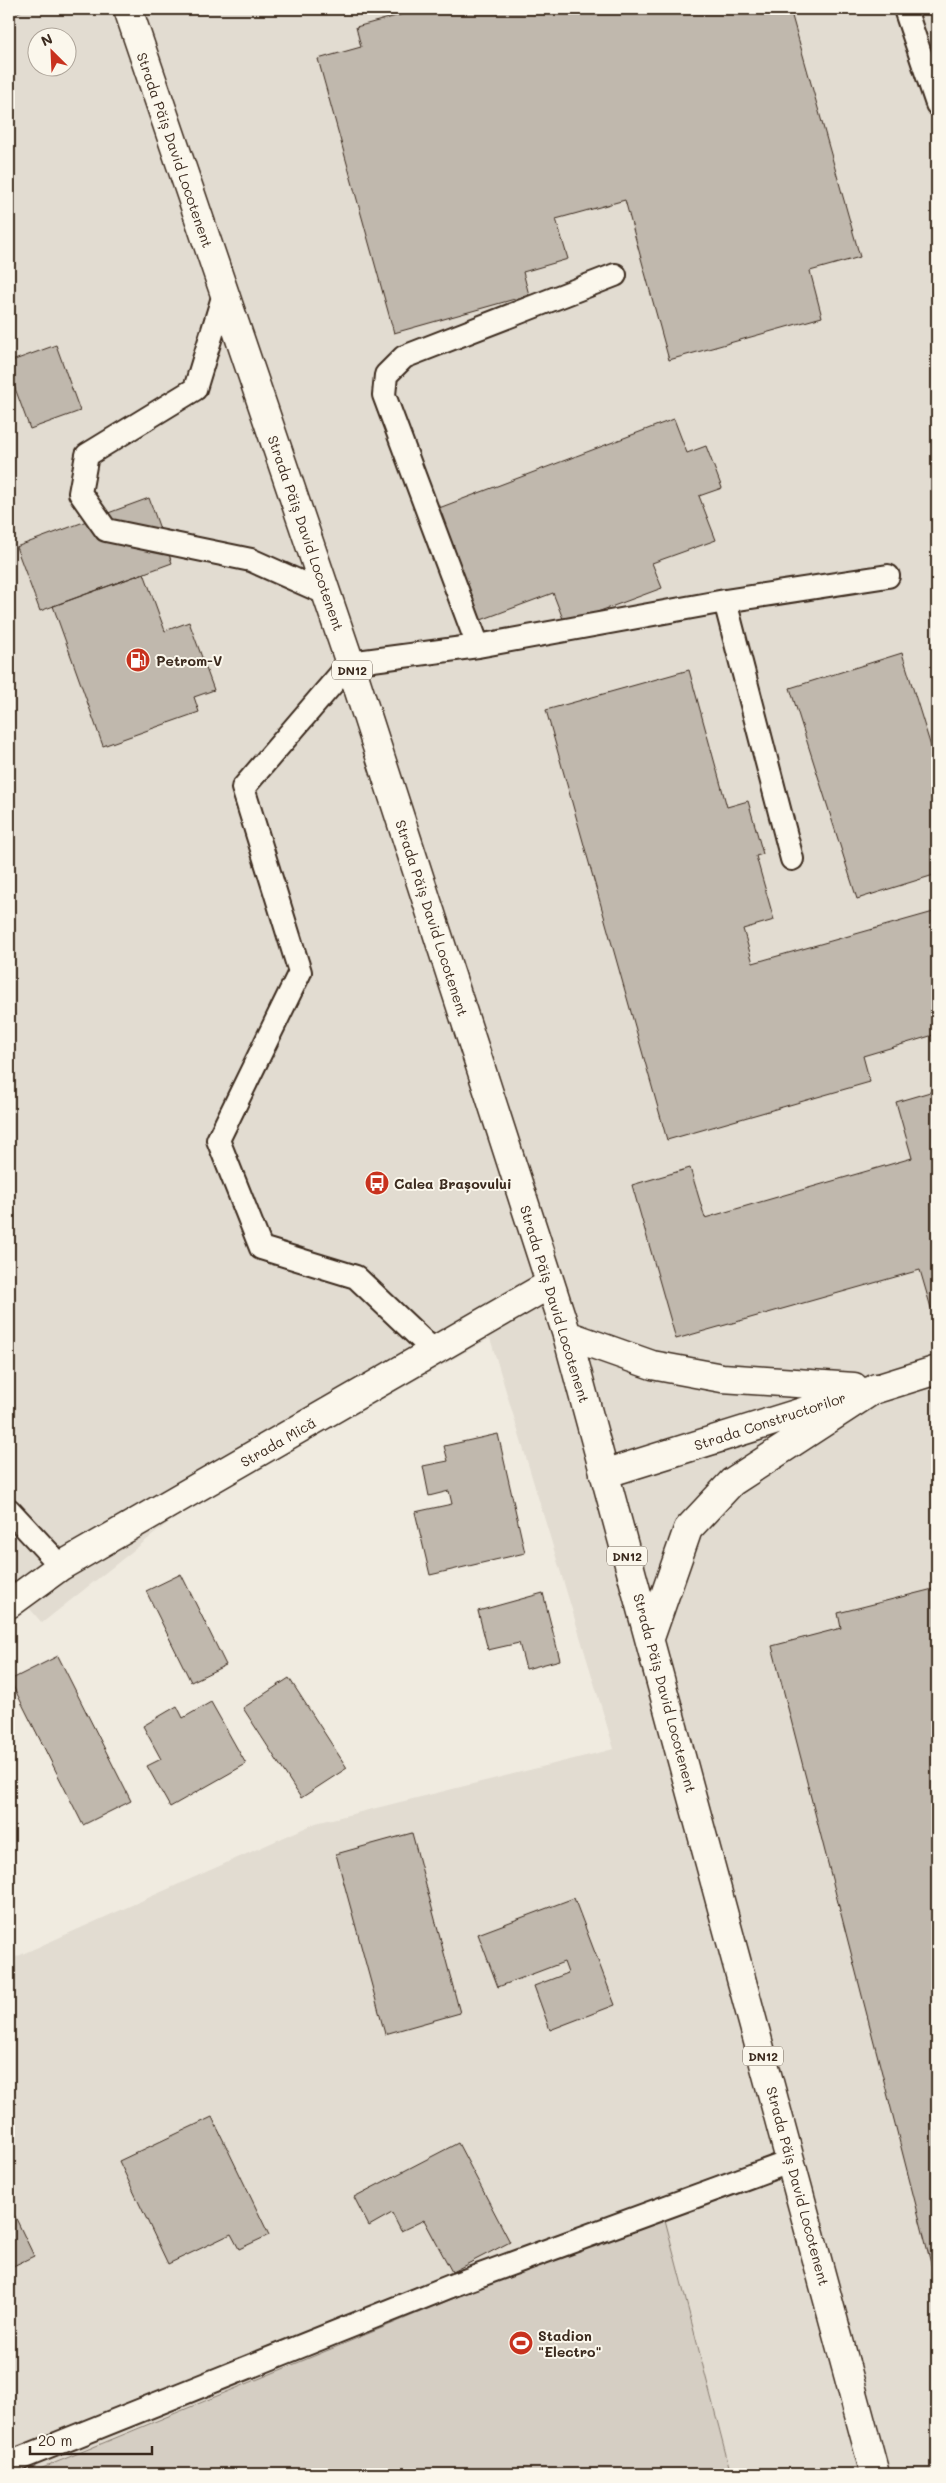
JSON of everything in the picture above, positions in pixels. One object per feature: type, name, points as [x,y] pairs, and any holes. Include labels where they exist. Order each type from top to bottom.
[{"type":"main road","name":"Strada Păiș David Locotenent","points":[[128,9],[350,663],[568,1335],[875,2474]]},
{"type":"main road","name":"Strada Mică","points":[[9,1604],[61,1566],[550,1284]]},
{"type":"main road","points":[[568,1335],[652,1365],[722,1378],[812,1386],[876,1388]]},
{"type":"main road","name":"Strada Constructorilor","points":[[604,1474],[937,1370]]},
{"type":"main road","points":[[650,1638],[688,1529],[732,1482],[876,1388]]},
{"type":"lane","points":[[905,9],[937,104]]},
{"type":"lane","points":[[478,646],[384,395],[386,376],[404,357],[615,275]]},
{"type":"lane","points":[[224,294],[195,389],[87,455],[80,493],[106,530],[251,560],[327,594]]},
{"type":"lane","points":[[435,1352],[356,1277],[261,1248],[218,1140],[300,972],[243,788],[350,663],[478,646],[726,601],[888,576]]},
{"type":"lane","points":[[726,601],[792,859]]},
{"type":"lane","points":[[9,1510],[61,1566]]},
{"type":"lane","points":[[9,2462],[456,2284],[792,2162]]},
{"type":"path","points":[[9,14],[23,9]]},
{"type":"shaded area","points":[[9,9],[937,9],[937,2474],[731,2474],[663,2212],[28,2474],[9,2474],[9,1960],[316,1823],[614,1749],[490,1338],[178,1515],[42,1623],[9,1584]]},
{"type":"shaded area","name":"Stadion \"Electro\"","points":[[663,2212],[731,2474],[28,2474]]},
{"type":"building","points":[[422,9],[790,9],[860,257],[810,271],[822,317],[669,360],[625,200],[556,219],[568,259],[523,272],[529,295],[394,333],[318,59],[361,47],[356,27]]},
{"type":"building","points":[[56,345],[80,411],[30,429],[9,372],[9,362]]},
{"type":"building","points":[[674,419],[687,453],[706,446],[722,488],[699,496],[716,540],[652,563],[662,588],[565,624],[553,593],[481,620],[439,508]]},
{"type":"building","points":[[149,498],[172,563],[40,611],[16,547]]},
{"type":"building","name":"Petrom-V","points":[[144,573],[165,631],[189,622],[214,690],[194,697],[199,712],[103,746],[53,606]]},
{"type":"building","points":[[902,653],[937,766],[937,874],[857,899],[790,688]]},
{"type":"building","points":[[689,670],[727,807],[748,801],[763,854],[756,856],[774,920],[743,929],[753,963],[937,911],[937,1034],[863,1056],[870,1082],[667,1140],[546,710]]},
{"type":"building","points":[[937,1090],[937,1306],[931,1308],[920,1270],[676,1339],[632,1185],[690,1168],[705,1218],[912,1158],[896,1102]]},
{"type":"building","points":[[498,1434],[525,1553],[430,1575],[415,1512],[452,1504],[449,1491],[429,1496],[423,1466],[448,1461],[444,1446]]},
{"type":"building","points":[[181,1574],[226,1665],[191,1682],[146,1591]]},
{"type":"building","points":[[937,1588],[937,2287],[772,1646],[841,1628],[838,1613]]},
{"type":"building","points":[[543,1593],[560,1660],[526,1669],[519,1643],[488,1650],[478,1611]]},
{"type":"building","points":[[58,1656],[131,1801],[83,1825],[10,1680]]},
{"type":"building","points":[[289,1678],[347,1768],[301,1798],[243,1708]]},
{"type":"building","points":[[211,1702],[246,1764],[170,1807],[147,1766],[161,1759],[143,1726],[177,1706],[183,1718]]},
{"type":"building","points":[[412,1833],[460,2013],[385,2034],[336,1854]]},
{"type":"building","points":[[574,1898],[615,2005],[550,2030],[534,1986],[568,1973],[564,1962],[498,1987],[478,1934]]},
{"type":"building","points":[[212,2117],[269,2235],[239,2249],[231,2234],[168,2264],[119,2161]]},
{"type":"building","points":[[458,2143],[510,2242],[452,2272],[424,2220],[401,2231],[392,2213],[369,2226],[354,2197]]},
{"type":"building","points":[[9,2204],[34,2256],[9,2268]]},
{"type":"place","name":"Petrom-V","points":[[138,660]]},
{"type":"place","name":"Calea Brașovului","points":[[377,1183]]},
{"type":"place","name":"Stadion \"Electro\"","points":[[521,2343]]}]
